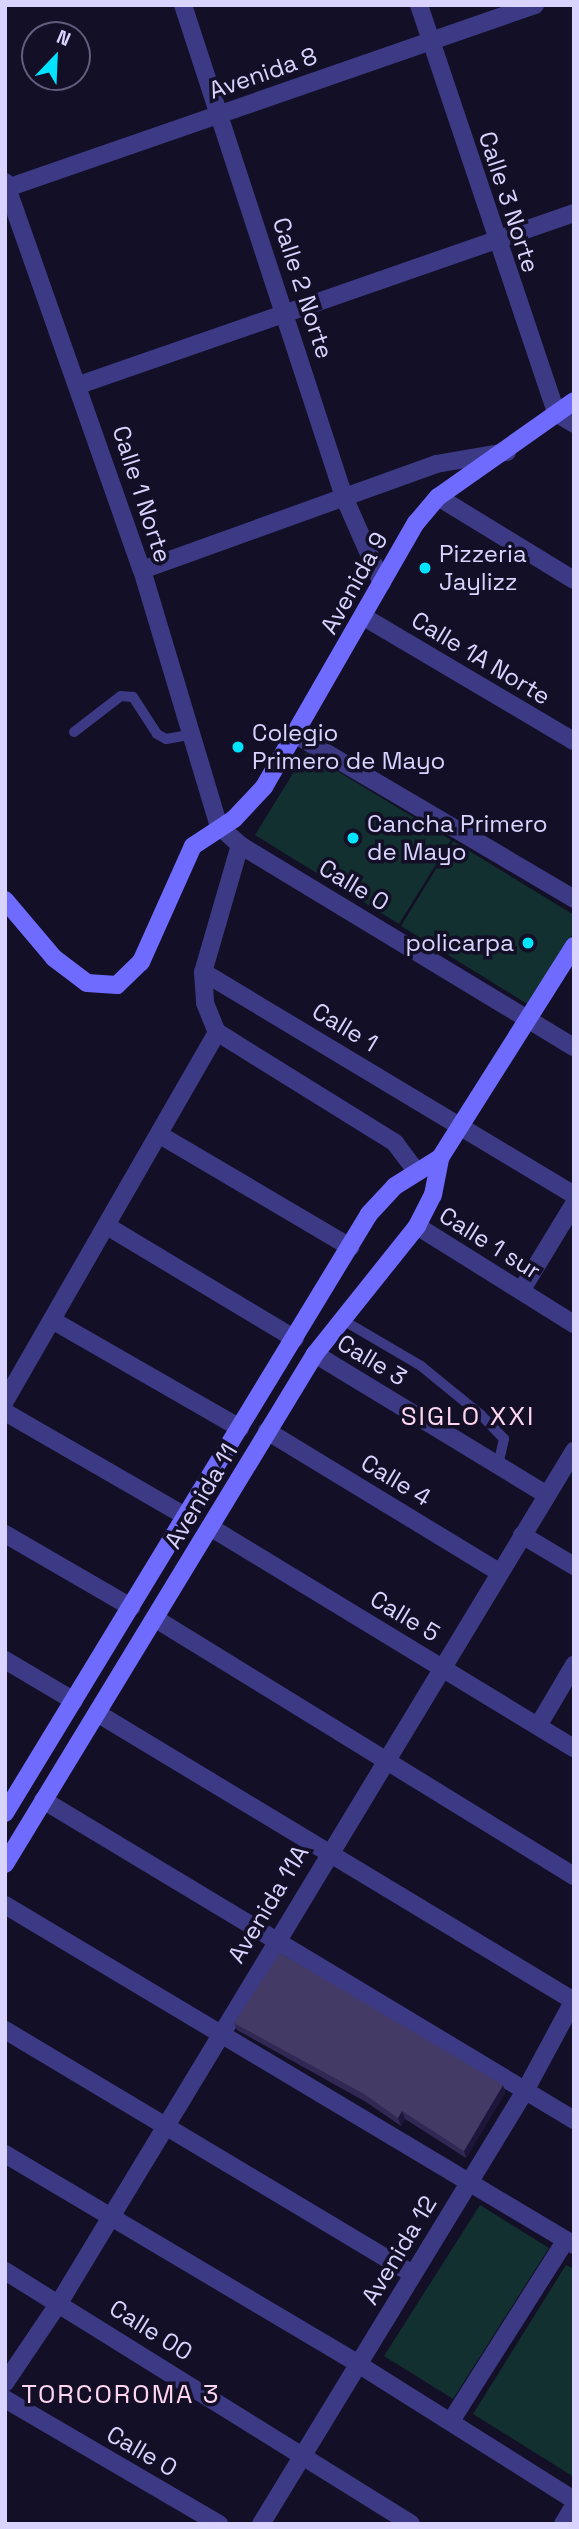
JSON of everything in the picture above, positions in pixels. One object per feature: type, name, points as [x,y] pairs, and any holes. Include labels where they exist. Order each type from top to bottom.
[{"type":"street","name":"Calle 2 Norte","points":[[183,5],[344,497],[382,583]]},
{"type":"street","name":"Calle 3 Norte","points":[[419,5],[495,242],[556,413]]},
{"type":"street","name":"Avenida 8","points":[[6,185],[535,5]]},
{"type":"street","name":"Calle 1 Norte","points":[[6,185],[79,385],[142,570],[189,735],[219,826]]},
{"type":"street","points":[[79,385],[285,311],[574,213]]},
{"type":"street","name":"Avenida 9","points":[[5,900],[54,958],[87,983],[117,985],[141,962],[193,846],[233,819],[264,787],[416,523],[438,497],[507,452],[574,401]]},
{"type":"street","points":[[556,413],[574,424]]},
{"type":"street","points":[[142,570],[436,464],[507,452]]},
{"type":"street","points":[[438,497],[574,580]]},
{"type":"street","name":"Calle 1A Norte","points":[[364,617],[574,741]]},
{"type":"street","points":[[296,735],[574,899]]},
{"type":"street","name":"Calle 0","points":[[219,826],[240,845],[574,1047]]},
{"type":"street","points":[[240,845],[203,972],[205,1003],[217,1032],[395,1143],[416,1171]]},
{"type":"street","name":"Avenida 11","points":[[5,1864],[315,1354],[416,1226],[433,1195],[440,1158],[574,946]]},
{"type":"street","name":"Calle 1","points":[[203,972],[574,1195]]},
{"type":"street","points":[[5,1401],[217,1032]]},
{"type":"street","points":[[160,1135],[350,1247]]},
{"type":"street","name":"Avenida 11","points":[[5,1813],[11,1791],[74,1701],[369,1214],[416,1171],[440,1158]]},
{"type":"street","points":[[521,1291],[574,1204]]},
{"type":"street","points":[[107,1226],[295,1339]]},
{"type":"street","name":"Calle 1 sur","points":[[416,1226],[574,1324]]},
{"type":"street","points":[[52,1320],[240,1428]]},
{"type":"street","name":"Calle 3","points":[[315,1354],[547,1495]]},
{"type":"street","points":[[5,1412],[187,1517]]},
{"type":"street","name":"Calle 4","points":[[267,1431],[499,1572]]},
{"type":"street","name":"Avenida 11A","points":[[5,2383],[59,2303],[327,1853],[573,1454]]},
{"type":"street","name":"Calle 5","points":[[210,1527],[574,1748]]},
{"type":"street","points":[[5,1534],[131,1608]]},
{"type":"street","points":[[522,1535],[574,1566]]},
{"type":"street","points":[[156,1619],[574,1876]]},
{"type":"street","points":[[5,1660],[74,1701]]},
{"type":"street","points":[[538,1726],[574,1665]]},
{"type":"street","points":[[97,1713],[574,2000]]},
{"type":"street","points":[[43,1800],[574,2120]]},
{"type":"street","points":[[5,1905],[218,2035],[570,2243],[451,2421]]},
{"type":"street","name":"Avenida 12","points":[[261,2524],[525,2091],[574,2000]]},
{"type":"street","points":[[5,2030],[413,2274]]},
{"type":"street","points":[[5,2154],[358,2364],[574,2500]]},
{"type":"street","name":"Calle 00","points":[[5,2271],[303,2454],[411,2524]]},
{"type":"street","name":"Calle 0","points":[[5,2399],[219,2524]]},
{"type":"street","points":[[564,2524],[574,2506]]},
{"type":"lane","points":[[74,732],[121,696],[133,696],[158,734],[166,740],[189,735]]},
{"type":"lane","points":[[341,1319],[421,1366],[481,1415],[504,1439],[498,1465]]},
{"type":"green space","name":"Cancha Primero de Mayo","points":[[306,752],[451,840],[399,924],[255,835]]},
{"type":"green space","points":[[453,841],[574,915],[574,932],[529,1005],[401,926]]},
{"type":"green space","points":[[480,2205],[549,2248],[453,2399],[384,2356]]},
{"type":"green space","points":[[566,2265],[574,2269],[574,2477],[473,2414]]},
{"type":"building","points":[[280,1953],[503,2085],[464,2151],[402,2111],[398,2118],[364,2094],[234,2023]]},
{"type":"place","name":"Pizzeria Jaylizz","points":[[425,568]]},
{"type":"place","name":"Colegio Primero de Mayo","points":[[238,747]]},
{"type":"place","name":"Cancha Primero de Mayo","points":[[353,838]]},
{"type":"place","name":"policarpa","points":[[528,943]]},
{"type":"district","name":"SIGLO XXI","points":[[468,1417]]},
{"type":"district","name":"TORCOROMA 3","points":[[121,2395]]}]
